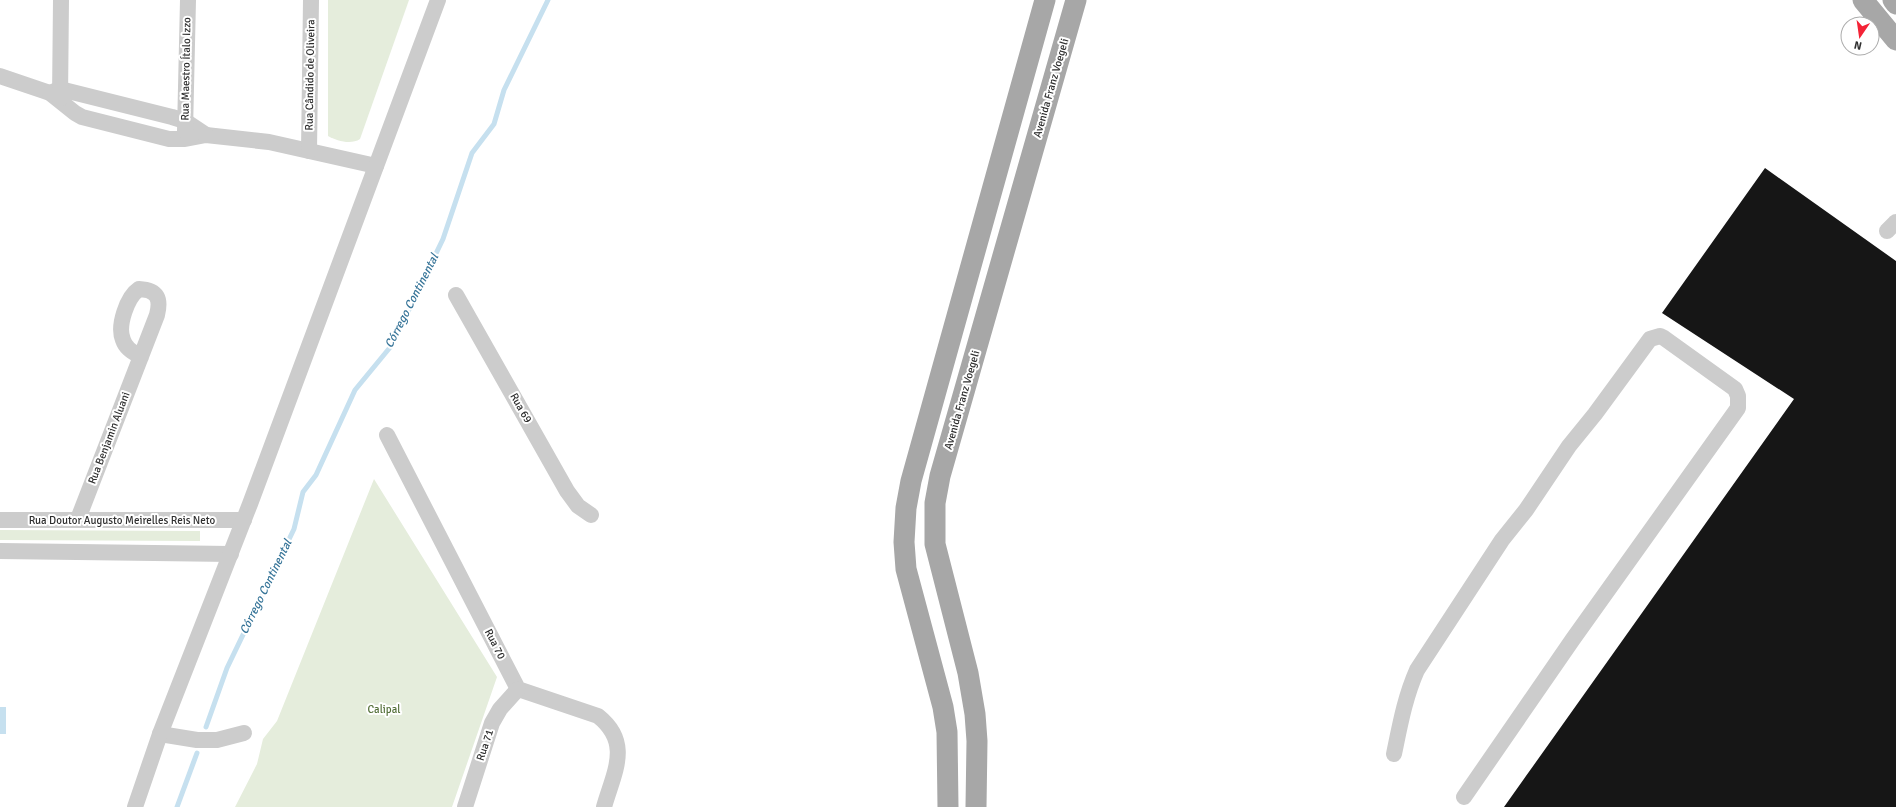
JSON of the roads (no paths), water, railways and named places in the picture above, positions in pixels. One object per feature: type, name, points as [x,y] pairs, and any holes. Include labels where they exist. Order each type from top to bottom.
[{"type":"main road","points":[[948,806],[947,732],[943,707],[906,569],[904,545],[906,508],[911,481],[1045,0]]},
{"type":"main road","name":"Avenida Franz Voegeli","points":[[976,807],[976,714],[968,673],[935,544],[935,503],[940,476],[1076,0]]},
{"type":"main road","points":[[1863,0],[1896,40]]},
{"type":"main road","points":[[1893,0],[1896,4]]},
{"type":"main road","points":[[904,545],[918,546],[935,544]]},
{"type":"main road","points":[[909,582],[922,571],[932,568],[941,568]]},
{"type":"street","points":[[57,95],[61,0]]},
{"type":"street","name":"Rua Maestro Ítalo Izzo","points":[[185,139],[188,0]]},
{"type":"street","name":"Rua Cândido de Oliveira","points":[[309,151],[311,0]]},
{"type":"street","points":[[135,807],[160,734],[244,520],[438,0]]},
{"type":"street","points":[[0,76],[57,95],[159,113],[185,121],[206,135]]},
{"type":"street","points":[[57,95],[82,117],[158,136],[185,139],[206,135],[269,142],[376,166]]},
{"type":"street","name":"Rua 69","points":[[456,295],[567,491],[578,506],[591,515]]},
{"type":"street","points":[[1394,754],[1408,690],[1417,670],[1502,540],[1526,510],[1569,446],[1595,414],[1650,339],[1660,336],[1664,338],[1735,389],[1738,396],[1738,408],[1573,639],[1464,797]]},
{"type":"street","name":"Rua Benjamin Aluani","points":[[78,519],[140,357]]},
{"type":"street","name":"Rua 70","points":[[387,435],[518,690]]},
{"type":"street","name":"Rua Doutor Augusto Meirelles Reis Neto","points":[[0,520],[244,520]]},
{"type":"street","points":[[0,551],[230,554]]},
{"type":"street","points":[[518,690],[598,716],[607,724],[618,742],[619,752],[604,807]]},
{"type":"street","name":"Rua 71","points":[[465,807],[492,723],[500,709],[518,690]]},
{"type":"street","points":[[160,734],[196,740],[217,740],[244,733]]},
{"type":"water","points":[[0,707],[6,707],[6,734],[0,734]]},
{"type":"waterway","name":"Córrego Continental","points":[[206,727],[227,668],[294,529],[303,492],[316,475],[355,390],[392,345],[443,239],[472,153],[494,124],[504,90],[548,0]]},
{"type":"waterway","name":"Córrego Continental","points":[[177,807],[197,753]]},
{"type":"park label","name":"Calipal","points":[[384,709]]}]
